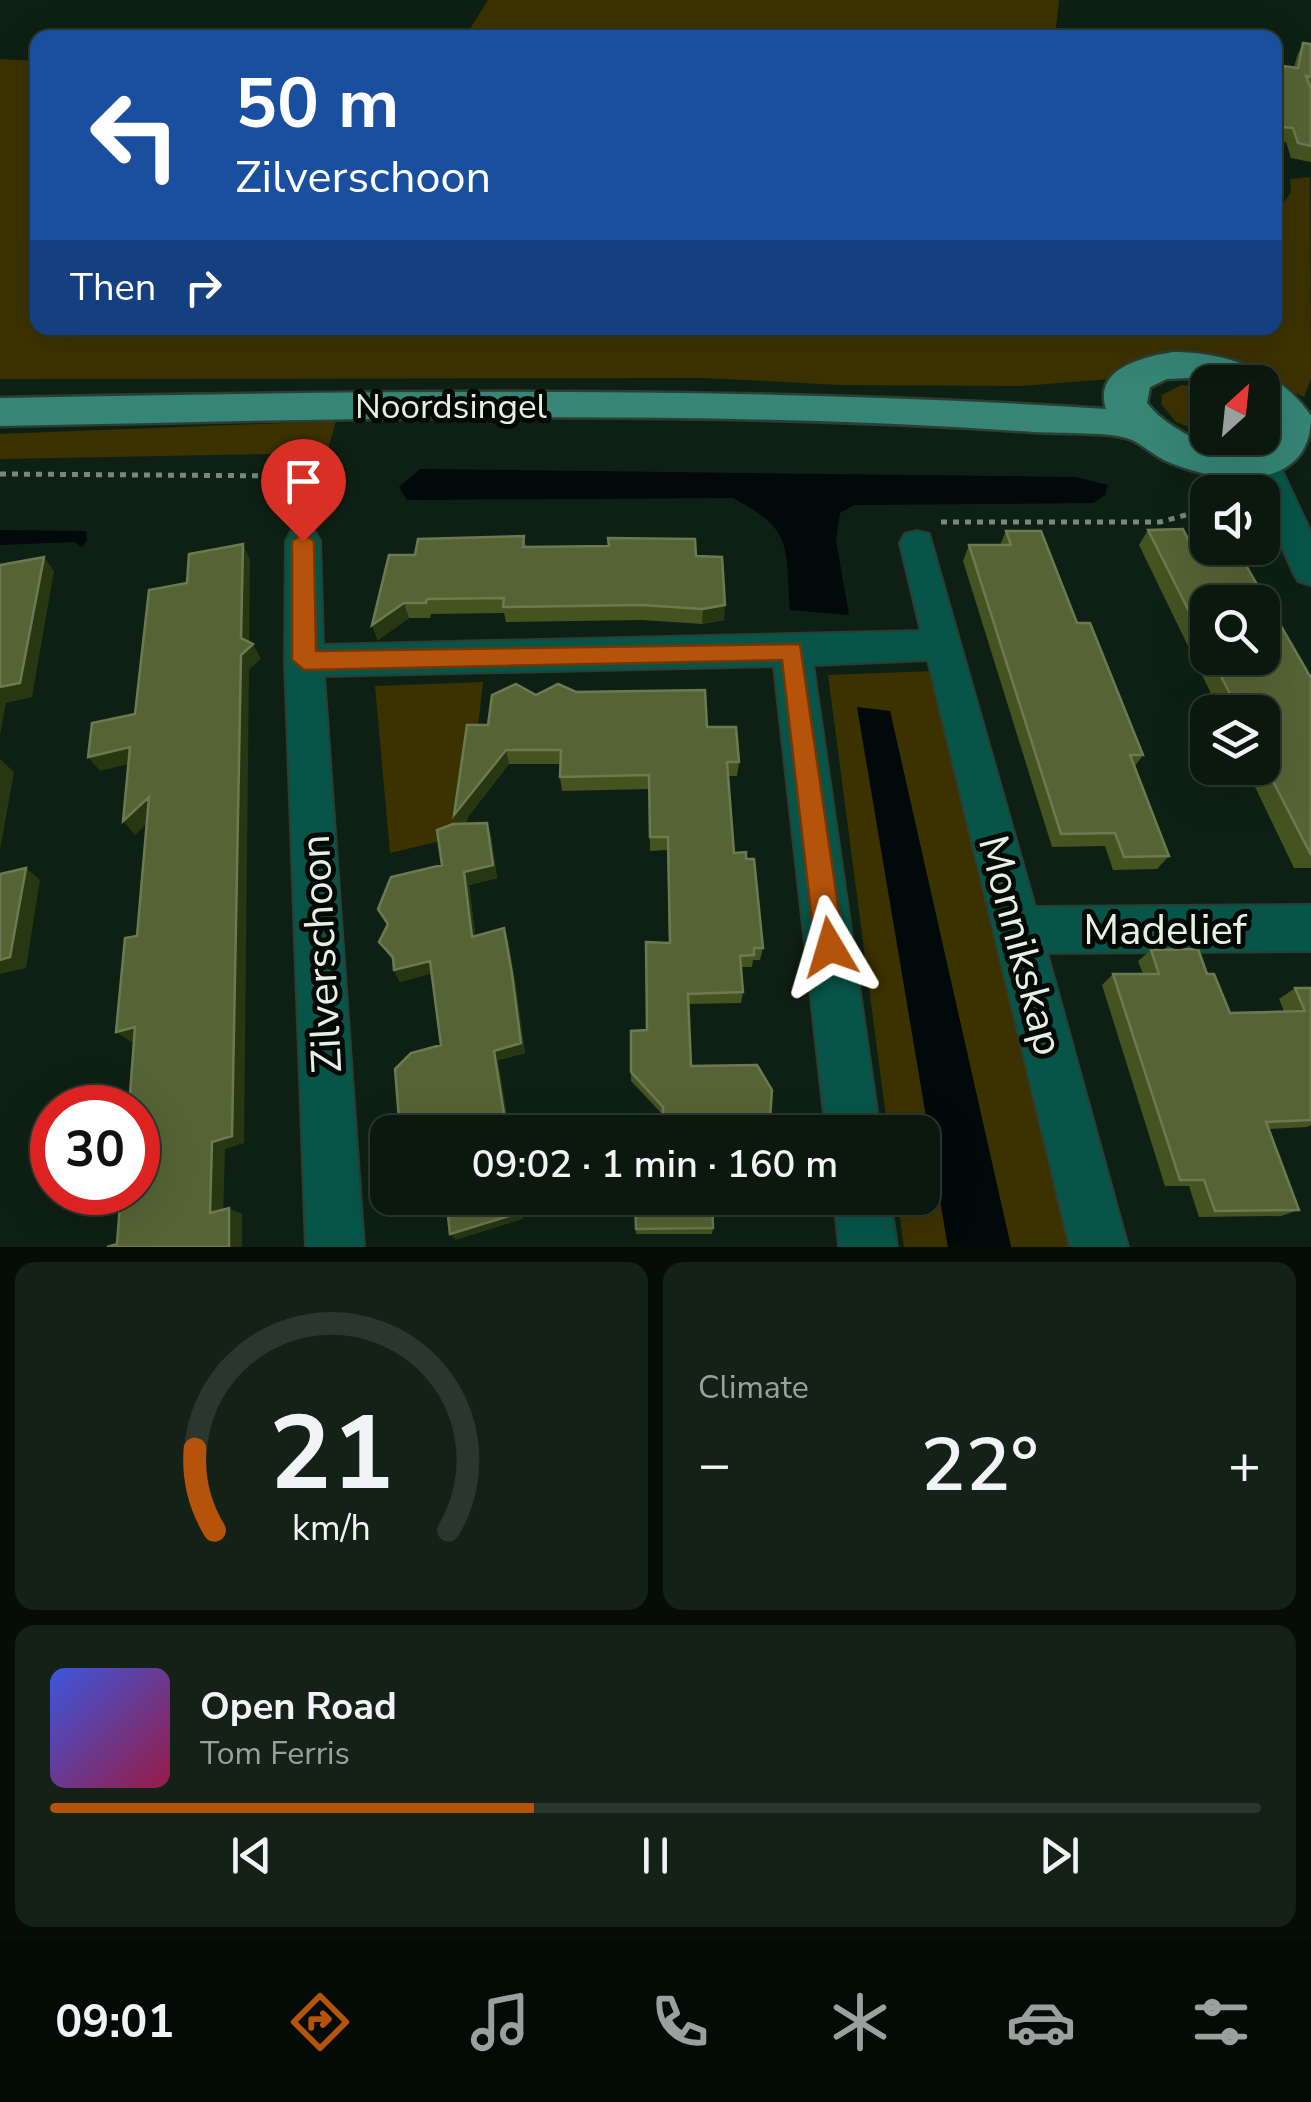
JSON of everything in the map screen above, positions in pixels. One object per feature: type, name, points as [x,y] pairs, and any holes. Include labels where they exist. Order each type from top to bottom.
[{"type":"main road","points":[[1190,365],[1172,364],[1145,370],[1129,381],[1131,409],[1190,453]]},
{"type":"main road","name":"Noordsingel","points":[[0,412],[344,405],[1131,409]]},
{"type":"street","points":[[1277,455],[1311,572]]},
{"type":"street","name":"Zilverschoon","points":[[303,541],[304,660],[335,1247]]},
{"type":"street","name":"Monnikskap","points":[[916,543],[940,645],[1020,930],[1099,1247]]},
{"type":"street","points":[[1280,543],[1311,580]]},
{"type":"street","points":[[304,660],[940,645]]},
{"type":"street","points":[[792,651],[851,1115]]},
{"type":"street","name":"Madelief","points":[[1020,930],[1311,928]]},
{"type":"street","points":[[864,1215],[868,1247]]},
{"type":"path","points":[[0,474],[293,476],[302,491],[303,541]]},
{"type":"path","points":[[916,543],[923,526],[936,522],[1160,522],[1190,514]]},
{"type":"shaded area","points":[[488,0],[1059,0],[1056,30],[469,30]]},
{"type":"shaded area","points":[[0,59],[30,61],[30,335],[1282,335],[1282,206],[1291,192],[1290,179],[1310,177],[1311,379],[1304,397],[1280,386],[1280,365],[1190,365],[1190,373],[1021,386],[842,385],[702,378],[0,379]]},
{"type":"shaded area","points":[[1181,385],[1190,386],[1190,427],[1176,422],[1161,404],[1162,395]]},
{"type":"shaded area","points":[[336,421],[327,453],[0,459],[0,434]]},
{"type":"shaded area","points":[[420,469],[1076,477],[1108,485],[1105,495],[1093,503],[854,505],[840,513],[836,541],[849,615],[790,610],[783,542],[767,520],[733,498],[407,500],[399,487]]},
{"type":"shaded area","points":[[0,530],[86,531],[87,540],[82,547],[74,542],[0,545]]},
{"type":"shaded area","points":[[933,671],[1090,1247],[1011,1247],[890,711],[858,708],[926,1115],[886,1115],[828,675]]},
{"type":"shaded area","points":[[483,682],[466,835],[390,853],[375,686]]},
{"type":"shaded area","points":[[857,707],[890,711],[1011,1247],[948,1247],[940,1200],[940,1115],[926,1115]]},
{"type":"shaded area","points":[[940,1199],[948,1247],[904,1247],[899,1215],[940,1215]]},
{"type":"building","points":[[1303,43],[1311,44],[1311,77],[1306,76],[1311,89],[1311,146],[1298,143],[1293,128],[1282,124],[1282,66],[1298,68]]},
{"type":"building","points":[[1183,529],[1190,543],[1190,565],[1246,565],[1257,585],[1190,585],[1190,613],[1148,530]]},
{"type":"building","points":[[1006,531],[1041,531],[1077,623],[1090,623],[1143,755],[1130,755],[1169,856],[1124,857],[1115,833],[1061,834],[969,545],[1011,545]]},
{"type":"building","points":[[524,536],[523,547],[609,546],[608,538],[695,539],[696,556],[722,557],[725,605],[703,609],[641,605],[503,607],[504,598],[427,599],[426,603],[404,603],[372,625],[389,555],[415,555],[418,539]]},
{"type":"building","points":[[243,544],[241,638],[253,644],[241,655],[232,1136],[212,1142],[210,1213],[229,1208],[229,1247],[107,1247],[117,1244],[119,1215],[160,1215],[160,1085],[131,1085],[135,1027],[116,1032],[125,938],[137,936],[149,797],[123,821],[130,747],[88,757],[92,723],[135,714],[149,590],[187,583],[189,554]]},
{"type":"building","points":[[44,557],[20,683],[0,687],[0,565]]},
{"type":"building","points":[[1280,624],[1311,678],[1311,855],[1275,785],[1280,785],[1280,695],[1230,695],[1220,675],[1280,675]]},
{"type":"building","points":[[516,684],[536,695],[558,684],[576,692],[705,690],[707,727],[736,727],[739,762],[727,762],[734,853],[746,852],[746,859],[754,859],[763,948],[754,948],[754,955],[740,956],[743,992],[688,994],[691,1066],[757,1065],[772,1090],[770,1115],[663,1115],[663,1107],[631,1072],[631,1031],[647,1030],[646,942],[670,943],[668,837],[650,837],[649,775],[560,777],[561,750],[506,750],[454,815],[467,725],[488,725],[492,695]]},
{"type":"building","points":[[487,823],[493,865],[464,872],[472,937],[504,928],[521,1043],[494,1051],[504,1115],[399,1115],[395,1069],[411,1053],[441,1045],[430,961],[394,970],[393,957],[379,942],[388,924],[378,909],[391,877],[442,865],[437,830],[453,824]]},
{"type":"building","points":[[26,868],[10,957],[0,960],[0,874]]},
{"type":"building","points":[[1198,949],[1207,974],[1214,974],[1230,1013],[1305,1011],[1295,988],[1311,988],[1311,1120],[1266,1122],[1299,1210],[1215,1211],[1204,1180],[1180,1180],[1113,974],[1159,974],[1151,950]]},
{"type":"building","points":[[448,1215],[512,1215],[450,1234]]},
{"type":"building","points":[[636,1215],[713,1215],[713,1228],[636,1229]]},
{"type":"route","points":[[303,541],[304,660],[792,651],[830,947]]}]
